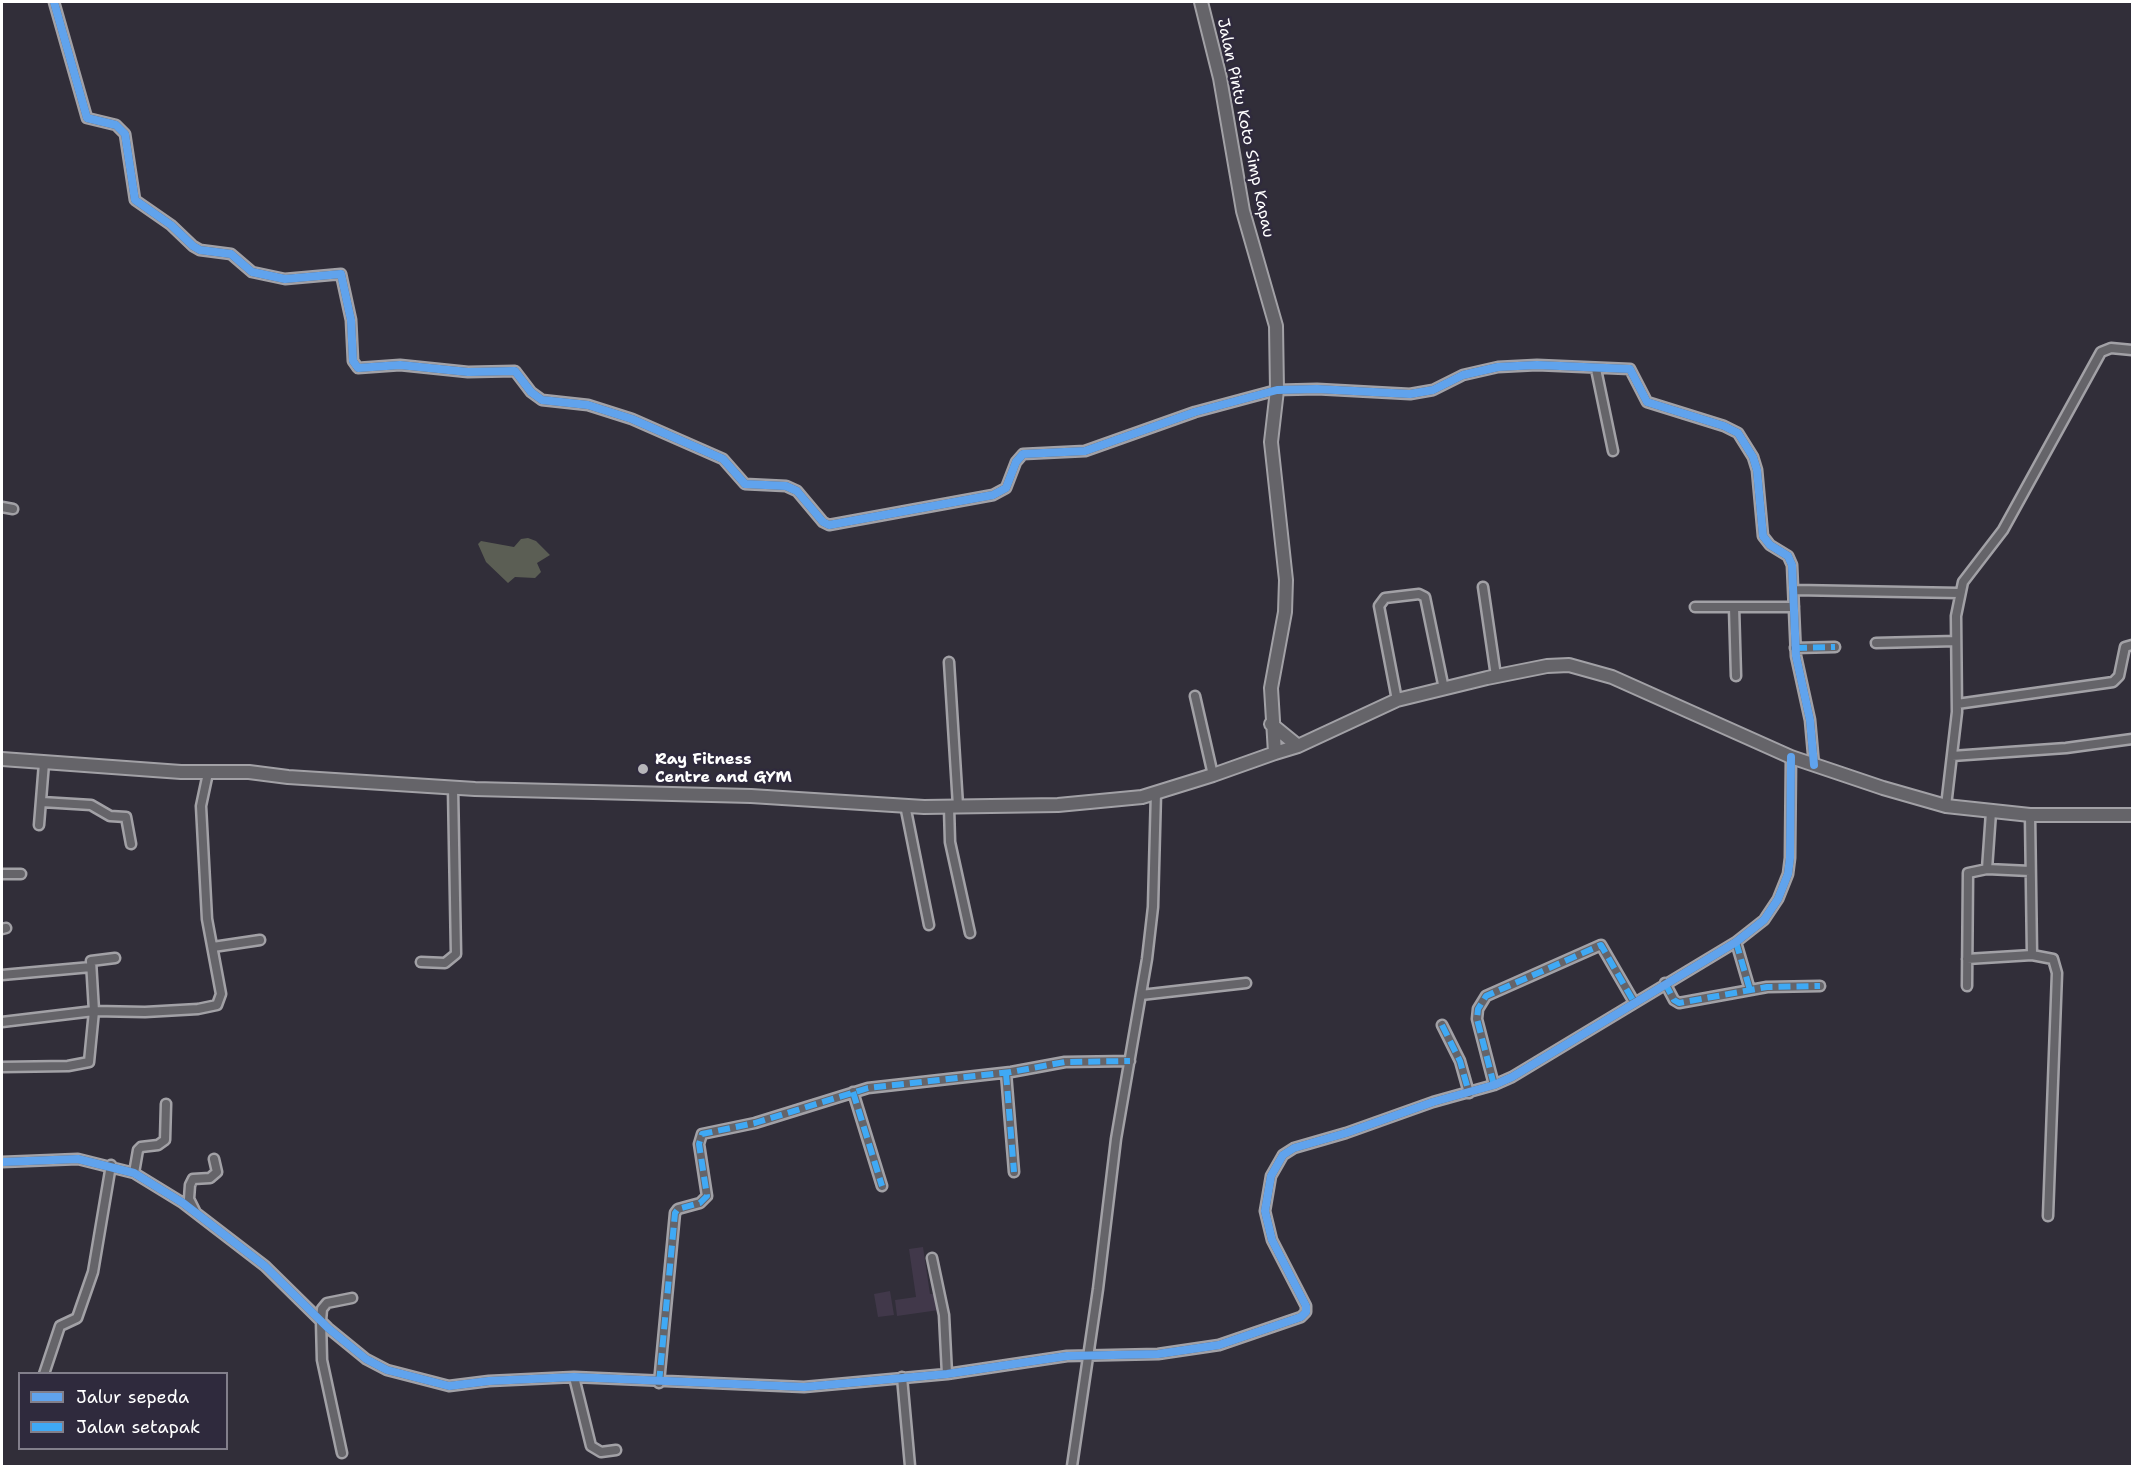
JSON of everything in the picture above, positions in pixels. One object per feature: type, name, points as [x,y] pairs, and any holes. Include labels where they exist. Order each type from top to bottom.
[{"type":"street","points":[[54,2],[87,118],[116,125],[125,134],[135,200],[171,225],[193,246],[200,250],[231,254],[252,272],[285,279],[341,274],[351,320],[353,361],[358,368],[399,364],[468,372],[515,370],[531,392],[542,400],[588,405],[632,418],[723,459],[745,484],[786,486],[797,491],[823,522],[829,525],[993,495],[1006,488],[1016,462],[1023,454],[1085,451],[1195,412],[1277,390],[1317,389],[1410,394],[1433,390],[1463,375],[1498,366],[1537,365],[1630,369],[1647,402],[1724,426],[1738,434],[1747,445],[1757,470],[1763,536],[1770,545],[1788,556],[1795,591],[1795,648],[1810,720],[1814,765]]},
{"type":"street","name":"Jalan Pintu Koto Simp Kapau","points":[[1201,2],[1220,78],[1243,211],[1276,326],[1277,390],[1271,442],[1286,580],[1285,612],[1271,688],[1271,724],[1275,753]]},
{"type":"street","points":[[1946,806],[1957,704],[1956,641],[1959,593],[1963,582],[2003,530],[2101,352],[2111,348],[2133,350]]},
{"type":"street","points":[[1596,369],[1613,451]]},
{"type":"street","points":[[2,507],[13,509]]},
{"type":"street","points":[[1483,587],[1496,676]]},
{"type":"street","points":[[1795,591],[1959,593]]},
{"type":"street","points":[[1397,700],[1379,606],[1385,598],[1419,594],[1425,597],[1444,689]]},
{"type":"street","points":[[1695,607],[1794,607]]},
{"type":"street","points":[[1734,607],[1736,676]]},
{"type":"street","points":[[1876,643],[1956,641]]},
{"type":"street","points":[[1957,704],[2113,682],[2119,676],[2125,647],[2133,645]]},
{"type":"street","points":[[1795,648],[1835,647]]},
{"type":"street","points":[[949,662],[954,806],[950,843],[970,933]]},
{"type":"street","points":[[2,759],[208,773],[249,772],[288,777],[453,788],[604,794],[751,796],[954,806],[1102,802],[1156,792],[1298,746],[1397,700],[1496,676],[1547,666],[1569,665],[1596,671],[1791,757],[1946,806],[2030,815],[2133,815]]},
{"type":"street","points":[[1195,696],[1213,775]]},
{"type":"street","points":[[1271,724],[1298,746]]},
{"type":"street","points":[[1952,756],[2066,748],[2133,739]]},
{"type":"street","points":[[2,1162],[78,1159],[134,1173],[195,1211],[280,1278],[321,1320],[366,1359],[387,1370],[436,1384],[449,1386],[489,1381],[574,1377],[659,1383],[804,1387],[946,1374],[1087,1356],[1148,1355],[1202,1349],[1234,1341],[1301,1317],[1306,1312],[1306,1306],[1272,1240],[1265,1211],[1271,1176],[1283,1155],[1294,1148],[1346,1133],[1433,1102],[1494,1085],[1736,942],[1764,920],[1778,899],[1788,874],[1791,757]]},
{"type":"street","points":[[39,825],[44,763]]},
{"type":"street","points":[[2,1022],[94,1011],[145,1012],[198,1009],[217,1005],[221,994],[207,919],[201,806],[208,773]]},
{"type":"street","points":[[421,962],[445,963],[456,954],[453,788]]},
{"type":"street","points":[[1072,1467],[1116,1139],[1141,995],[1153,907],[1156,792]]},
{"type":"street","points":[[42,802],[91,805],[110,816],[126,817],[130,844]]},
{"type":"street","points":[[905,805],[928,925]]},
{"type":"street","points":[[1987,869],[1991,812]]},
{"type":"street","points":[[2030,815],[2032,955]]},
{"type":"street","points":[[1967,986],[1967,878],[1971,870],[2030,871]]},
{"type":"street","points":[[2,874],[21,874]]},
{"type":"street","points":[[213,947],[260,939]]},
{"type":"street","points":[[1736,942],[1750,990]]},
{"type":"street","points":[[1494,1085],[1477,1019],[1478,1009],[1486,996],[1600,945],[1634,1002]]},
{"type":"street","points":[[1967,959],[2032,955],[2053,959],[2057,973],[2048,1216]]},
{"type":"street","points":[[2,1067],[86,1064],[90,1053],[94,1011],[91,961],[115,958]]},
{"type":"street","points":[[2,975],[91,967]]},
{"type":"street","points":[[1141,995],[1246,983]]},
{"type":"street","points":[[1665,983],[1674,1000],[1679,1003],[1750,990],[1820,986]]},
{"type":"street","points":[[1442,1025],[1460,1061],[1469,1093]]},
{"type":"street","points":[[659,1383],[675,1213],[678,1209],[700,1203],[707,1196],[699,1144],[702,1134],[755,1123],[853,1092],[1006,1073],[1065,1062],[1130,1060]]},
{"type":"street","points":[[1006,1073],[1014,1172]]},
{"type":"street","points":[[853,1092],[882,1186]]},
{"type":"street","points":[[134,1173],[138,1150],[141,1146],[158,1145],[165,1140],[166,1104]]},
{"type":"street","points":[[195,1211],[189,1198],[190,1185],[193,1179],[210,1178],[217,1172],[214,1159]]},
{"type":"street","points":[[45,1372],[60,1326],[77,1318],[89,1283],[95,1262],[111,1166]]},
{"type":"street","points":[[932,1258],[944,1315],[946,1374]]},
{"type":"street","points":[[342,1453],[322,1360],[321,1320],[322,1309],[327,1303],[352,1298]]},
{"type":"street","points":[[574,1377],[591,1446],[601,1452],[616,1450]]},
{"type":"street","points":[[902,1377],[910,1467]]},
{"type":"shaded area","points":[[528,538],[536,541],[550,555],[537,563],[541,572],[535,578],[515,577],[508,583],[486,562],[478,544],[481,541],[514,547],[521,539]]},
{"type":"shaded area","points":[[923,1247],[930,1294],[937,1294],[939,1310],[897,1316],[895,1300],[916,1297],[909,1249]]},
{"type":"shaded area","points":[[890,1291],[894,1315],[878,1317],[874,1294]]},
{"type":"marked path","points":[[1795,648],[1835,647]]},
{"type":"marked path","points":[[1736,942],[1750,990]]},
{"type":"marked path","points":[[1494,1085],[1477,1019],[1478,1009],[1486,996],[1601,945],[1634,1002]]},
{"type":"marked path","points":[[1665,983],[1674,1000],[1679,1003],[1767,987],[1820,986]]},
{"type":"marked path","points":[[1442,1025],[1460,1061],[1469,1093]]},
{"type":"marked path","points":[[659,1383],[675,1213],[678,1209],[700,1203],[707,1196],[699,1144],[702,1134],[755,1123],[868,1088],[1011,1072],[1065,1062],[1130,1061]]},
{"type":"marked path","points":[[1006,1073],[1014,1172]]},
{"type":"marked path","points":[[853,1092],[882,1186]]},
{"type":"cycle path","points":[[54,2],[87,118],[116,125],[125,134],[135,200],[171,225],[193,246],[200,250],[231,254],[252,272],[285,279],[341,274],[351,320],[353,361],[358,368],[400,365],[468,372],[515,371],[531,392],[542,400],[588,405],[632,419],[723,459],[745,484],[786,486],[797,491],[823,522],[829,525],[993,495],[1006,488],[1016,462],[1023,454],[1085,451],[1195,412],[1277,390],[1317,389],[1410,394],[1433,390],[1463,375],[1498,367],[1537,365],[1630,369],[1647,402],[1724,426],[1738,433],[1753,457],[1757,470],[1763,536],[1770,545],[1788,556],[1792,565],[1796,656],[1810,720],[1814,765]]},
{"type":"cycle path","points":[[2,1162],[78,1159],[134,1173],[183,1203],[265,1266],[328,1328],[366,1359],[387,1370],[449,1386],[489,1381],[574,1377],[804,1387],[947,1374],[1067,1356],[1158,1354],[1219,1345],[1301,1317],[1306,1312],[1306,1306],[1272,1240],[1265,1211],[1271,1176],[1283,1155],[1294,1148],[1346,1133],[1433,1102],[1494,1085],[1512,1077],[1736,942],[1764,920],[1778,899],[1788,874],[1791,757]]},
{"type":"place","name":"Ray Fitness Centre and GYM","points":[[643,769]]}]
